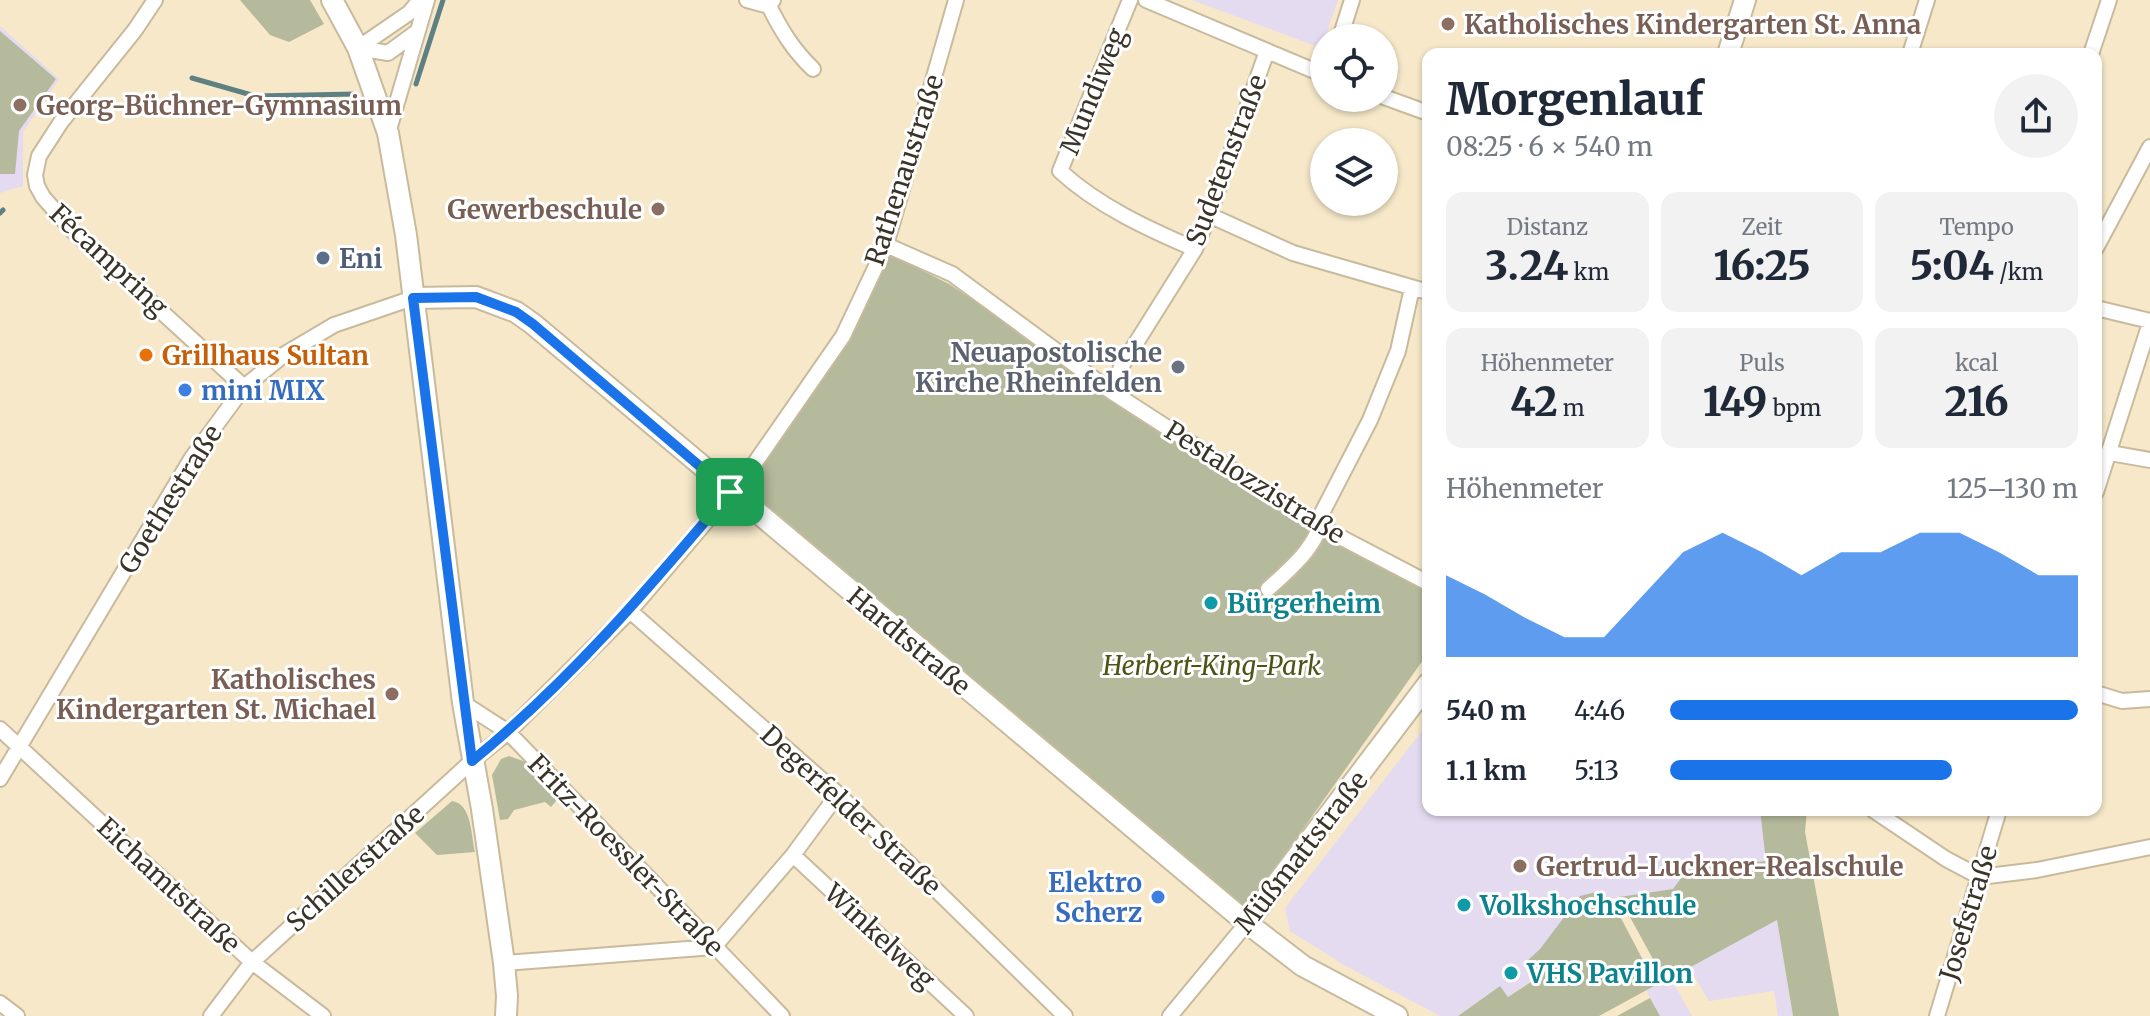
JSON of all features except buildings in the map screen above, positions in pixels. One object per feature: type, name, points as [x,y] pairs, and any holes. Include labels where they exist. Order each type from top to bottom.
[{"type":"street","name":"Fécampring","points":[[155,0],[135,30],[61,122],[39,156],[35,175],[37,186],[72,230],[244,387]]},
{"type":"street","points":[[332,0],[358,48],[388,133],[406,235],[463,703],[504,963],[506,1016]]},
{"type":"street","points":[[358,48],[409,13],[420,0]]},
{"type":"street","points":[[388,133],[427,0]]},
{"type":"street","points":[[747,0],[771,3],[783,33],[799,56],[813,69]]},
{"type":"street","name":"Rathenaustraße","points":[[630,611],[750,470],[843,336],[886,245],[956,0]]},
{"type":"street","name":"Mundiweg","points":[[1130,0],[1060,171],[1098,199],[1152,231],[1195,249]]},
{"type":"street","points":[[1146,0],[1310,69]]},
{"type":"street","points":[[1344,24],[1352,0]]},
{"type":"street","points":[[1730,48],[1745,0]]},
{"type":"street","points":[[1912,48],[1927,0]]},
{"type":"street","points":[[2093,48],[2109,0]]},
{"type":"street","points":[[358,48],[388,53],[419,30]]},
{"type":"street","name":"Sudetenstraße","points":[[1112,392],[1121,367],[1195,249],[1267,51]]},
{"type":"street","points":[[1398,102],[1422,111]]},
{"type":"street","points":[[2102,237],[2150,147]]},
{"type":"street","points":[[1209,215],[1293,253],[1422,290]]},
{"type":"street","name":"Pestalozzistraße","points":[[886,245],[952,274],[1112,392],[1321,527],[1422,580]]},
{"type":"street","points":[[1268,589],[1296,563],[1321,527],[1322,513],[1370,420],[1398,351],[1412,288]]},
{"type":"street","name":"Hardtstraße","points":[[413,298],[476,297],[516,312],[554,340],[730,492],[1247,923],[1303,966],[1397,1016]]},
{"type":"street","name":"Goethestraße","points":[[0,779],[191,459],[244,387],[285,354],[334,325],[413,298]]},
{"type":"street","points":[[2102,310],[2150,322],[2102,475]]},
{"type":"street","points":[[2110,453],[2150,460]]},
{"type":"street","name":"Schillerstraße","points":[[211,1016],[252,962],[472,761],[508,732],[630,611]]},
{"type":"street","name":"Degerfelder Straße","points":[[630,611],[838,794],[1065,1016]]},
{"type":"street","name":"Müßmattstraße","points":[[1170,1016],[1247,923],[1422,692]]},
{"type":"street","points":[[2102,695],[2122,701],[2150,699]]},
{"type":"street","name":"Fritz-Roessler-Straße","points":[[463,703],[508,732],[782,1016]]},
{"type":"street","name":"Eichamtstraße","points":[[0,729],[252,962],[323,1016]]},
{"type":"street","points":[[504,963],[714,947],[793,855],[838,794]]},
{"type":"street","points":[[1882,816],[1946,859],[1980,877],[2037,870],[2150,847]]},
{"type":"street","name":"Josefstraße","points":[[1937,1016],[1997,816]]},
{"type":"street","name":"Winkelweg","points":[[793,855],[966,1016]]},
{"type":"street","points":[[0,1003],[17,1016]]},
{"type":"shaded area","points":[[1192,0],[1338,0],[1330,24],[1310,24],[1310,44]]},
{"type":"shaded area","name":"Georg-Büchner-Gymnasium","points":[[0,26],[59,79],[23,132],[23,186],[0,193]]},
{"type":"shaded area","name":"Gertrud-Luckner-Realschule","points":[[1422,731],[1422,816],[1761,816],[1767,861],[1687,870],[1673,889],[1597,901],[1524,964],[1534,979],[1508,997],[1500,986],[1458,1016],[1440,1016],[1344,965],[1290,931],[1285,908]]},
{"type":"shaded area","points":[[1777,920],[1793,1016],[1778,1016],[1774,991],[1709,1001],[1693,974],[1674,984],[1692,1016],[1660,1016],[1646,990]]},
{"type":"green space","points":[[240,0],[310,0],[324,24],[289,42],[270,35]]},
{"type":"green space","name":"Georg-Büchner-Gymnasium","points":[[0,31],[56,79],[19,131],[15,174],[0,174]]},
{"type":"green space","name":"Herbert-King-Park","points":[[889,254],[949,284],[1043,346],[1109,397],[1314,531],[1422,589],[1422,661],[1244,912],[743,492],[847,339]]},
{"type":"green space","points":[[509,756],[526,762],[562,794],[551,807],[545,802],[514,810],[508,819],[500,820],[492,775],[501,759]]},
{"type":"green space","points":[[452,801],[459,803],[467,814],[475,852],[437,855],[415,833]]},
{"type":"green space","points":[[1761,816],[1806,816],[1805,832],[1839,1016],[1793,1016],[1777,920],[1665,981],[1619,897],[1673,889],[1687,870],[1766,861]]},
{"type":"green space","points":[[1596,892],[1598,901],[1611,899],[1656,985],[1599,1016],[1458,1016],[1500,986],[1508,997],[1534,980],[1524,964],[1540,949],[1580,896]]},
{"type":"green space","points":[[1650,998],[1660,1016],[1617,1016]]},
{"type":"waterway","points":[[416,84],[443,0]]},
{"type":"waterway","points":[[192,78],[255,96],[356,94]]},
{"type":"waterway","points":[[0,213],[3,210]]},
{"type":"place","name":"Katholisches Kindergarten St. Anna","points":[[1448,24]]},
{"type":"place","name":"Georg-Büchner-Gymnasium","points":[[20,105]]},
{"type":"place","name":"Gewerbeschule","points":[[658,209]]},
{"type":"place","name":"Eni","points":[[323,258]]},
{"type":"place","name":"Grillhaus Sultan","points":[[146,355]]},
{"type":"place","name":"Neuapostolische Kirche Rheinfelden","points":[[1178,367]]},
{"type":"place","name":"mini MIX","points":[[185,390]]},
{"type":"place","name":"Bürgerheim","points":[[1211,603]]},
{"type":"place","name":"Katholisches Kindergarten St. Michael","points":[[392,694]]},
{"type":"place","name":"Gertrud-Luckner-Realschule","points":[[1520,866]]},
{"type":"place","name":"Elektro Scherz","points":[[1158,897]]},
{"type":"place","name":"Volkshochschule","points":[[1464,905]]},
{"type":"place","name":"VHS Pavillon","points":[[1511,973]]},
{"type":"route","points":[[476,297],[516,312],[554,340],[730,492],[630,611],[508,732],[472,761],[413,298],[476,297]]}]
